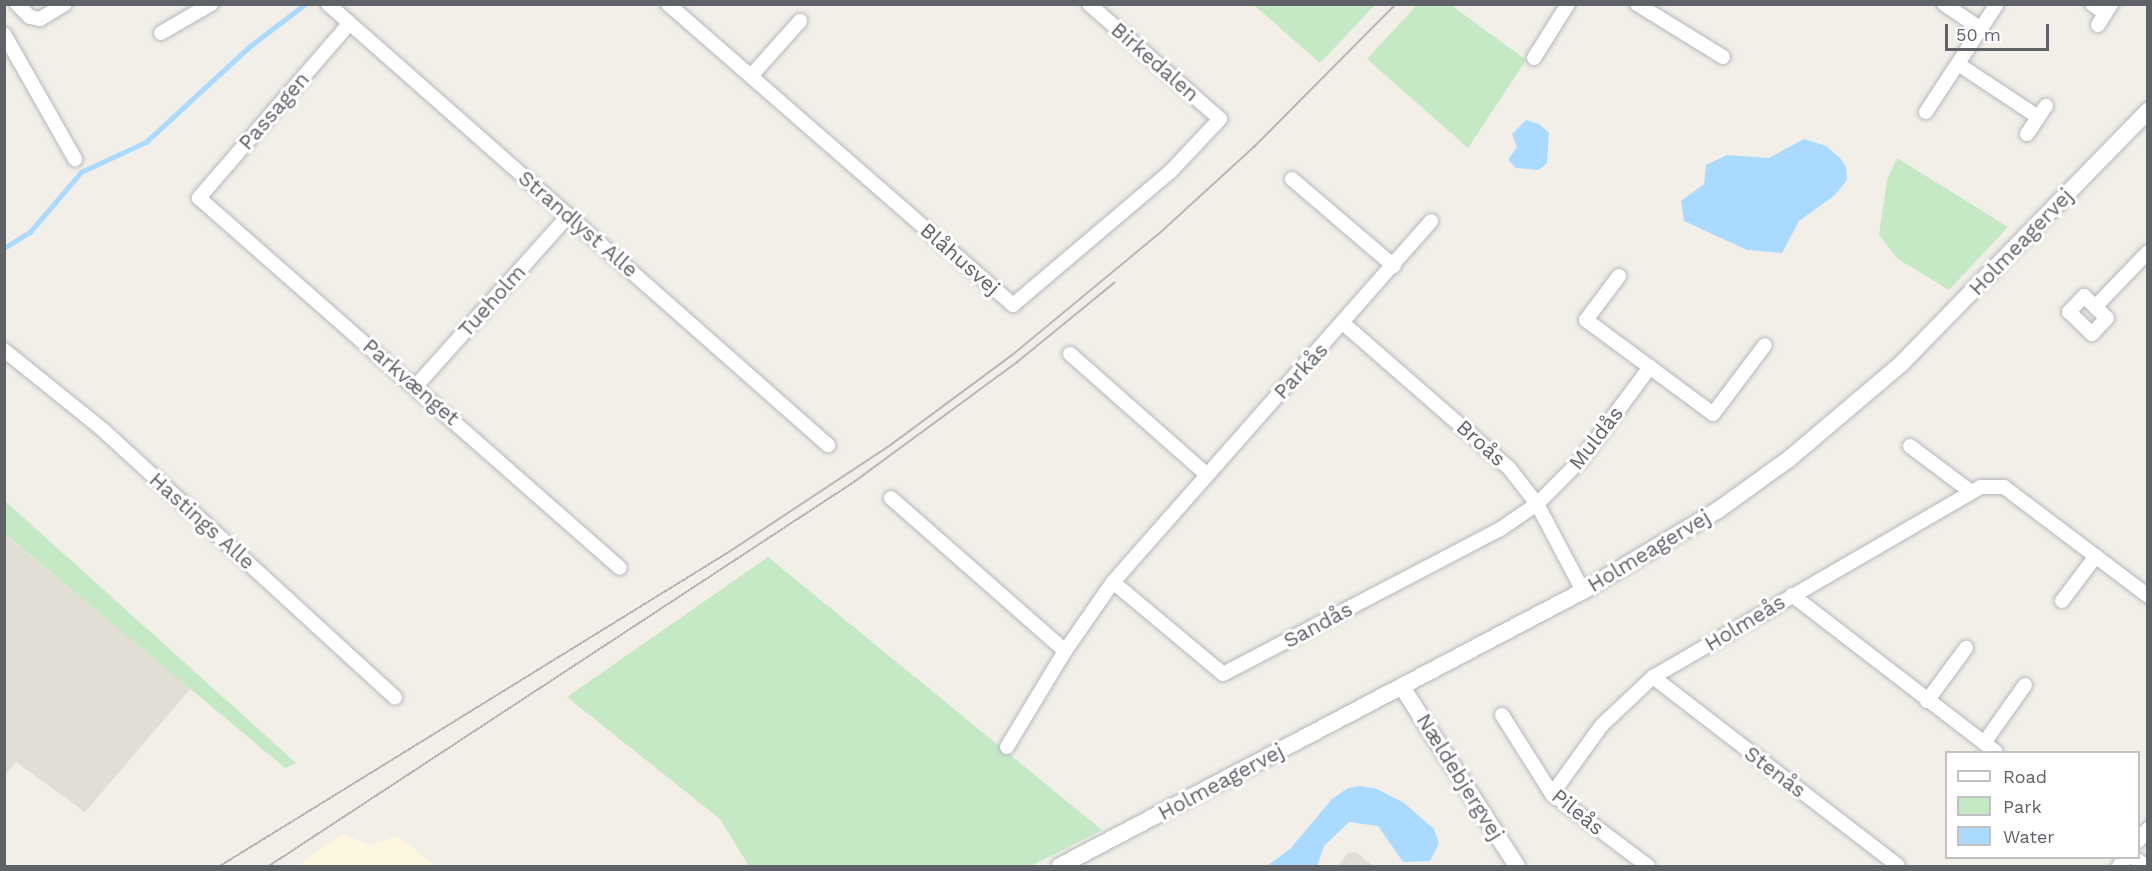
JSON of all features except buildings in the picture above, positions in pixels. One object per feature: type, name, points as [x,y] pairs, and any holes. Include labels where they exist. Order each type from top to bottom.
[{"type":"street","points":[[17,4],[30,17],[40,18],[65,4]]},
{"type":"street","points":[[161,33],[211,4]]},
{"type":"street","name":"Strandlyst Alle","points":[[328,4],[828,444]]},
{"type":"street","name":"Blåhusvej","points":[[668,4],[1013,305],[1170,172],[1220,119]]},
{"type":"street","name":"Birkedalen","points":[[1089,4],[1220,119]]},
{"type":"street","points":[[1534,58],[1568,4]]},
{"type":"street","points":[[1637,4],[1723,57]]},
{"type":"street","points":[[1944,4],[1981,29]]},
{"type":"street","points":[[1926,112],[1996,4]]},
{"type":"street","points":[[2092,4],[2105,14]]},
{"type":"street","points":[[751,76],[800,21]]},
{"type":"street","name":"Passagen","points":[[199,198],[349,24]]},
{"type":"street","points":[[4,34],[75,159]]},
{"type":"street","points":[[1958,64],[2042,111],[2027,134]]},
{"type":"street","name":"Holmeagervej","points":[[1060,867],[1583,591],[1718,510],[1849,411],[1971,294],[2148,111]]},
{"type":"street","points":[[1292,179],[1394,266]]},
{"type":"street","name":"Parkvænget","points":[[199,198],[621,568]]},
{"type":"street","name":"Tueholm","points":[[416,386],[569,215]]},
{"type":"street","name":"Parkås","points":[[1007,747],[1065,651],[1113,582],[1205,473],[1344,324],[1431,221]]},
{"type":"street","points":[[2095,307],[2148,252]]},
{"type":"street","points":[[1619,276],[1586,320],[1713,414],[1765,345]]},
{"type":"street","name":"Broås","points":[[1344,324],[1509,468],[1537,504],[1583,591]]},
{"type":"street","name":"Hastings Alle","points":[[4,350],[103,430],[395,698]]},
{"type":"street","points":[[1070,354],[1205,473]]},
{"type":"street","name":"Muldås","points":[[1537,504],[1581,460],[1650,367]]},
{"type":"street","points":[[1910,446],[1971,492]]},
{"type":"street","name":"Holmeås","points":[[1552,794],[1602,725],[1653,677],[1971,492],[1988,485],[2004,487],[2148,596]]},
{"type":"street","points":[[891,498],[1065,651]]},
{"type":"street","name":"Sandås","points":[[1113,582],[1223,674],[1499,530],[1537,504]]},
{"type":"street","points":[[2062,601],[2097,556]]},
{"type":"street","points":[[1792,595],[1993,751]]},
{"type":"street","points":[[1927,701],[1966,648]]},
{"type":"street","name":"Stenås","points":[[1653,677],[1898,867]]},
{"type":"street","points":[[1984,744],[2025,685]]},
{"type":"street","name":"Nældebjergvej","points":[[1402,687],[1517,867]]},
{"type":"street","name":"Pileås","points":[[1502,715],[1552,794],[1648,867]]},
{"type":"shaded area","points":[[4,534],[191,688],[85,812],[16,762],[5,775]]},
{"type":"shaded area","points":[[342,834],[370,845],[398,836],[435,866],[298,866]]},
{"type":"shaded area","points":[[1356,852],[1373,866],[1338,866],[1348,853]]},
{"type":"green space","points":[[1254,5],[1375,5],[1320,63]]},
{"type":"green space","points":[[1417,5],[1451,5],[1526,60],[1468,148],[1367,59]]},
{"type":"green space","points":[[1897,158],[2008,227],[1949,290],[1898,259],[1879,235],[1887,180]]},
{"type":"green space","points":[[4,501],[296,763],[285,768],[5,534]]},
{"type":"green space","points":[[768,557],[1102,830],[1031,866],[749,866],[720,819],[567,697]]},
{"type":"water","points":[[1526,120],[1539,124],[1549,133],[1547,163],[1539,170],[1516,168],[1508,160],[1517,147],[1512,134]]},
{"type":"water","points":[[1804,139],[1826,146],[1840,158],[1846,167],[1847,180],[1835,195],[1799,221],[1782,253],[1747,250],[1684,221],[1681,201],[1704,184],[1706,165],[1727,155],[1769,158]]},
{"type":"water","points":[[1360,786],[1377,789],[1404,803],[1434,829],[1439,843],[1430,861],[1403,862],[1378,826],[1349,822],[1324,846],[1317,866],[1267,866],[1290,849],[1332,799],[1348,788]]},
{"type":"waterway","points":[[4,248],[30,232],[81,172],[146,142],[249,47],[305,4]]},
{"type":"tram line","points":[[220,866],[729,552],[892,444],[1011,356],[1162,231],[1254,147],[1396,4]]},
{"type":"tram line","points":[[269,866],[854,482],[1016,363],[1114,283]]}]
